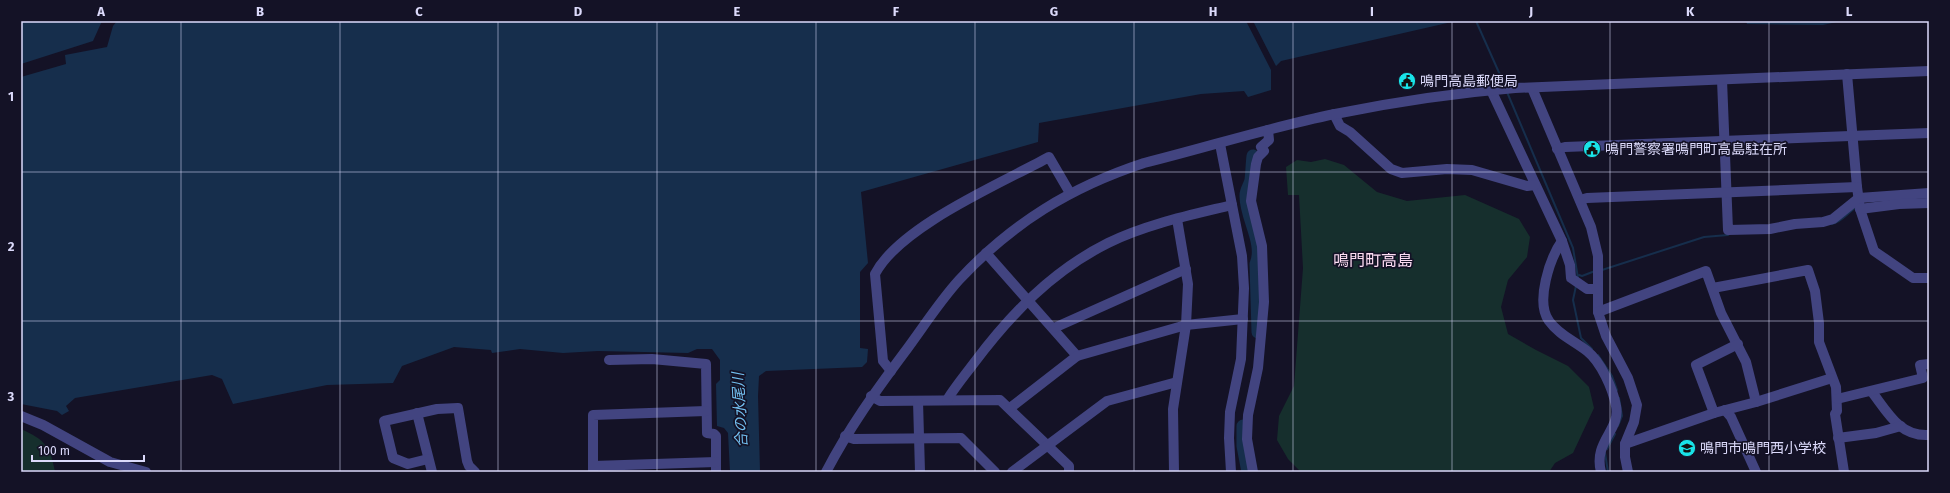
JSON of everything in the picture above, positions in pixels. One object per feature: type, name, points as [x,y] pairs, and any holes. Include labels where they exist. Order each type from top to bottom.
[{"type":"street","points":[[826,472],[845,436],[871,396],[958,281],[986,253],[1036,213],[1070,193],[1101,179],[1144,163],[1334,114],[1396,102],[1493,90],[1929,71]]},
{"type":"street","points":[[1847,74],[1860,209],[1874,251],[1913,278],[1929,278]]},
{"type":"street","points":[[1722,80],[1728,230],[1770,229],[1795,224],[1823,222],[1833,219],[1858,192]]},
{"type":"street","points":[[1532,88],[1591,227],[1598,266],[1598,312],[1606,336],[1628,378],[1637,405],[1634,422],[1625,444],[1625,457],[1628,472]]},
{"type":"street","points":[[1493,90],[1535,186],[1542,196],[1562,241],[1572,280],[1587,289],[1597,284]]},
{"type":"street","points":[[1334,114],[1340,126],[1350,132],[1392,169],[1402,173],[1472,170],[1526,186],[1535,186]]},
{"type":"street","points":[[1253,472],[1247,439],[1248,414],[1258,368],[1264,302],[1262,246],[1251,201],[1258,157],[1264,151],[1261,147],[1269,140],[1267,131]]},
{"type":"street","points":[[1557,149],[1565,147],[1725,140],[1929,133]]},
{"type":"street","points":[[1220,144],[1242,256],[1244,288],[1240,359],[1230,412],[1229,438],[1231,472]]},
{"type":"street","points":[[891,371],[883,361],[875,274],[893,250],[935,218],[1049,157],[1070,193]]},
{"type":"street","points":[[1580,200],[1587,198],[1727,192],[1929,192]]},
{"type":"street","points":[[1860,209],[1898,204],[1929,203]]},
{"type":"street","points":[[947,400],[987,345],[1028,299],[1056,276],[1091,252],[1109,243],[1177,219],[1232,204]]},
{"type":"street","points":[[1174,472],[1173,409],[1186,324],[1188,284],[1177,219]]},
{"type":"street","points":[[1562,241],[1549,270],[1543,300],[1548,320],[1561,334],[1588,352],[1603,370],[1616,406],[1616,415],[1599,454],[1601,472]]},
{"type":"street","points":[[986,253],[1078,356]]},
{"type":"street","points":[[1054,328],[1186,269]]},
{"type":"street","points":[[1713,288],[1808,270],[1816,297],[1819,323],[1819,342],[1836,386],[1837,411],[1835,414],[1844,472]]},
{"type":"street","points":[[1598,312],[1706,271],[1721,313],[1746,362],[1756,402]]},
{"type":"street","points":[[1010,408],[1078,356],[1186,324],[1243,319]]},
{"type":"street","points":[[1714,413],[1696,365],[1738,344]]},
{"type":"street","points":[[609,360],[652,359],[706,364],[707,434],[714,434],[716,436],[716,467],[593,469],[593,415],[706,411]]},
{"type":"street","points":[[1837,400],[1923,378],[1920,366],[1929,364]]},
{"type":"street","points":[[1625,444],[1714,413],[1756,402],[1832,378]]},
{"type":"street","points":[[1012,472],[1107,401],[1177,382]]},
{"type":"street","points":[[1872,392],[1901,426],[1912,434],[1929,435]]},
{"type":"street","points":[[871,396],[880,401],[918,402],[947,400],[1000,400],[1069,466],[1069,472]]},
{"type":"street","points":[[918,402],[920,472]]},
{"type":"street","points":[[428,459],[408,464],[393,458],[384,421],[437,409],[458,408],[469,466],[475,472]]},
{"type":"street","points":[[1725,410],[1731,417],[1756,472]]},
{"type":"street","points":[[417,413],[432,472]]},
{"type":"street","points":[[21,416],[43,426],[70,442],[110,462],[146,472]]},
{"type":"street","points":[[1838,438],[1876,433],[1901,426]]},
{"type":"street","points":[[845,436],[854,439],[961,438],[995,472]]},
{"type":"green space","points":[[1325,159],[1344,165],[1377,192],[1407,201],[1465,195],[1519,219],[1530,237],[1527,257],[1508,280],[1501,307],[1508,334],[1568,366],[1589,387],[1594,408],[1573,453],[1555,463],[1549,472],[1301,472],[1288,459],[1277,440],[1279,416],[1294,386],[1303,268],[1299,195],[1288,195],[1286,167],[1297,160],[1311,162]]},
{"type":"green space","points":[[21,429],[36,437],[45,445],[51,456],[55,472],[21,472]]},
{"type":"water","name":"合の水尾川","points":[[21,21],[1246,21],[1271,70],[1271,90],[1248,97],[1244,91],[1201,94],[1039,123],[1038,142],[861,192],[868,263],[860,272],[860,348],[868,349],[867,362],[862,367],[766,371],[759,376],[758,396],[760,472],[730,472],[728,433],[724,428],[717,426],[716,384],[720,380],[720,360],[712,349],[697,349],[688,353],[598,351],[563,353],[520,349],[492,353],[491,350],[454,347],[402,366],[393,383],[327,385],[233,404],[222,379],[212,375],[75,398],[66,406],[69,411],[62,415],[57,411],[21,404]]},
{"type":"water","points":[[1253,21],[1456,21],[1281,61],[1276,66]]},
{"type":"water","points":[[1746,21],[1841,21],[1823,25],[1747,24]]},
{"type":"pier","points":[[102,21],[117,21],[113,26],[107,47],[65,55],[66,64],[21,77],[21,64],[93,41]]},
{"type":"waterway","points":[[1476,21],[1505,86]]},
{"type":"waterway","points":[[1507,92],[1573,248],[1578,278]]},
{"type":"waterway","points":[[1253,156],[1251,180],[1246,195],[1248,212],[1257,239],[1258,247],[1256,264],[1258,332]]},
{"type":"waterway","points":[[1832,224],[1839,221],[1857,207]]},
{"type":"waterway","points":[[1602,270],[1704,237],[1728,235]]},
{"type":"waterway","points":[[1579,275],[1582,276],[1595,271]]},
{"type":"waterway","points":[[1576,286],[1573,300],[1581,338],[1592,349]]},
{"type":"waterway","points":[[1598,355],[1612,376],[1617,390]]},
{"type":"waterway","points":[[1618,426],[1622,416],[1619,398]]},
{"type":"waterway","points":[[1243,426],[1243,446],[1248,472]]},
{"type":"waterway","points":[[1607,449],[1615,434]]},
{"type":"waterway","points":[[1605,453],[1608,472]]},
{"type":"place","name":"鳴門高島郵便局","points":[[1407,81]]},
{"type":"place","name":"鳴門警察署鳴門町高島駐在所","points":[[1592,149]]},
{"type":"place","name":"鳴門市鳴門西小学校","points":[[1687,448]]},
{"type":"district","name":"鳴門町高島","points":[[1373,260]]}]
